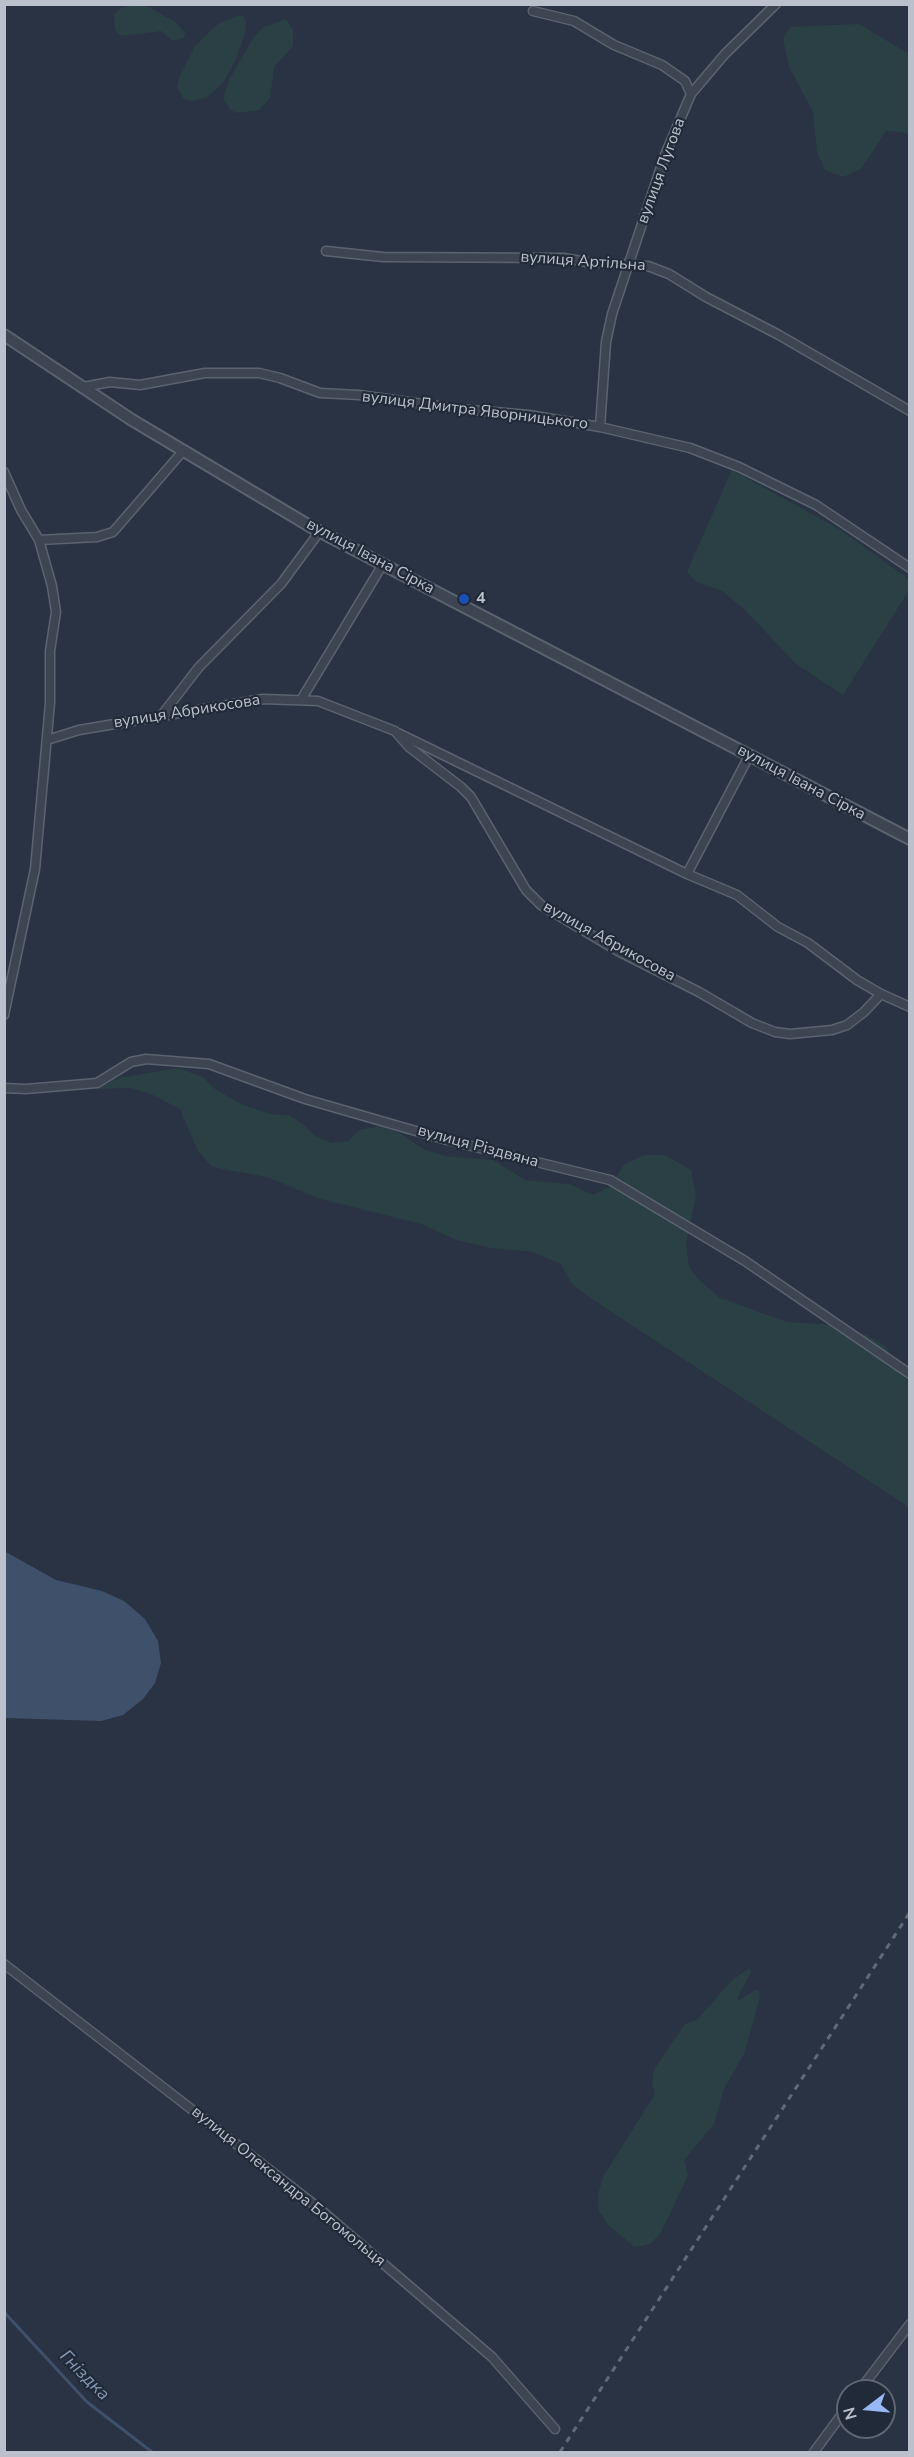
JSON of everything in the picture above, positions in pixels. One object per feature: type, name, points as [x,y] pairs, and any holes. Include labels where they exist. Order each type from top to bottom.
[{"type":"street","name":"вулиця Лугова","points":[[600,427],[606,342],[612,314],[664,154],[691,94],[726,54],[776,4]]},
{"type":"street","points":[[533,11],[574,21],[614,45],[662,65],[685,81],[691,94]]},
{"type":"street","name":"вулиця Артільна","points":[[326,251],[383,256],[564,258],[586,262],[648,266],[669,274],[706,297],[779,334],[909,411]]},
{"type":"street","name":"вулиця Івана Сірка","points":[[4,335],[183,451],[320,531],[909,839]]},
{"type":"street","name":"вулиця Дмитра Яворницького","points":[[83,387],[110,382],[140,386],[206,373],[259,373],[320,393],[359,395],[459,409],[529,415],[600,427],[690,448],[739,466],[816,505],[909,568]]},
{"type":"street","points":[[39,540],[97,537],[113,532],[183,451]]},
{"type":"street","points":[[4,472],[21,510],[39,540],[52,586],[56,612],[50,651],[47,740],[35,869],[4,1015]]},
{"type":"street","points":[[161,716],[200,667],[281,584],[320,531]]},
{"type":"street","points":[[301,700],[383,564]]},
{"type":"street","name":"вулиця Абрикосова","points":[[47,740],[79,730],[263,699],[318,701],[395,731],[687,874],[737,895],[778,927],[808,943],[880,994],[909,1006]]},
{"type":"street","name":"вулиця Абрикосова","points":[[395,731],[409,747],[429,760],[471,797],[526,890],[541,904],[618,951],[699,992],[753,1023],[775,1032],[805,1034],[832,1030],[855,1018],[880,994]]},
{"type":"street","points":[[687,874],[749,756]]},
{"type":"street","name":"вулиця Різдвяна","points":[[4,1088],[26,1089],[97,1083],[119,1068],[147,1059],[210,1064],[305,1098],[392,1124],[610,1180],[745,1261],[909,1374]]},
{"type":"street","name":"вулиця Олександра Богомольця","points":[[4,1964],[315,2205],[492,2357],[555,2429]]},
{"type":"street","points":[[868,2379],[909,2324]]},
{"type":"street","points":[[814,2452],[836,2422]]},
{"type":"green space","points":[[132,5],[149,7],[175,22],[185,32],[184,38],[173,41],[161,31],[121,36],[115,30],[114,14],[121,8]]},
{"type":"green space","points":[[240,15],[246,22],[245,33],[235,61],[223,83],[206,98],[190,101],[183,98],[177,88],[179,78],[195,46],[219,23]]},
{"type":"green space","points":[[286,19],[293,30],[293,46],[274,67],[270,98],[259,110],[236,113],[230,109],[223,98],[229,80],[253,38],[264,27]]},
{"type":"green space","points":[[859,24],[909,54],[909,133],[886,131],[861,169],[843,177],[825,170],[817,152],[813,112],[789,67],[783,39],[790,27]]},
{"type":"green space","points":[[732,470],[839,529],[909,579],[909,590],[843,695],[795,663],[745,610],[722,591],[697,582],[687,572]]},
{"type":"green space","points":[[178,1068],[203,1077],[215,1089],[241,1104],[270,1114],[290,1116],[303,1124],[315,1136],[332,1143],[348,1141],[360,1130],[380,1126],[401,1134],[423,1149],[445,1156],[493,1160],[525,1180],[569,1184],[593,1195],[609,1187],[624,1165],[644,1155],[665,1155],[691,1170],[696,1196],[686,1244],[689,1267],[699,1280],[720,1298],[787,1322],[835,1325],[866,1335],[885,1346],[909,1384],[909,1507],[589,1297],[572,1284],[561,1264],[533,1252],[491,1248],[456,1240],[422,1224],[318,1198],[267,1177],[212,1167],[198,1151],[180,1109],[151,1094],[131,1088],[98,1089],[118,1078]]},
{"type":"green space","points":[[749,1968],[751,1972],[737,1998],[739,2001],[755,1990],[759,1990],[760,1997],[744,2054],[724,2089],[714,2124],[684,2160],[688,2176],[660,2234],[650,2244],[635,2247],[609,2226],[599,2211],[598,2195],[603,2177],[655,2094],[652,2084],[654,2070],[685,2024],[697,2020],[730,1982]]},
{"type":"water","points":[[4,1551],[56,1580],[102,1591],[124,1601],[145,1619],[158,1641],[161,1663],[155,1683],[143,1699],[123,1715],[101,1721],[5,1718]]},
{"type":"waterway","name":"Гніздка","points":[[4,2312],[87,2402],[152,2452]]},
{"type":"railway","points":[[560,2452],[910,1912]]},
{"type":"place","name":"4","points":[[464,599]]}]
